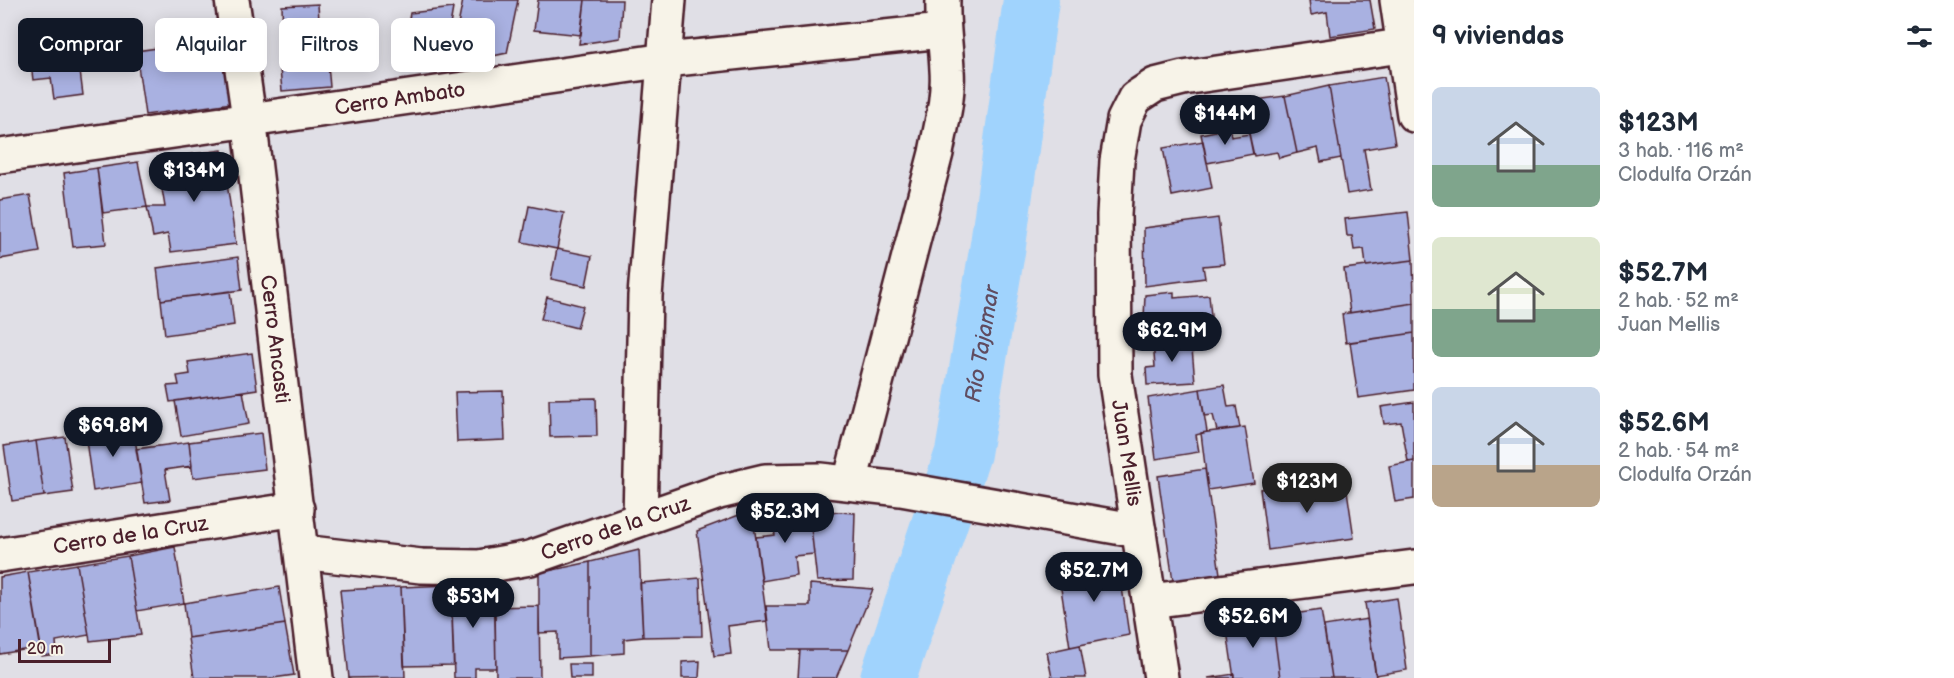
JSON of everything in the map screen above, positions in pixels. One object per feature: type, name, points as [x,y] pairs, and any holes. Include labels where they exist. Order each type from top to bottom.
[{"type":"street","name":"Cerro Ancasti","points":[[232,0],[249,118],[316,678]]},
{"type":"street","points":[[640,519],[645,296],[666,60],[669,0]]},
{"type":"street","points":[[1397,0],[1409,45],[1414,115]]},
{"type":"street","name":"Cerro Ambato","points":[[0,156],[249,118],[666,60],[943,16]]},
{"type":"street","points":[[850,482],[936,153],[945,108],[947,70],[943,16]]},
{"type":"street","name":"Juan Mellis","points":[[1161,678],[1115,375],[1114,215],[1117,161],[1124,120],[1135,98],[1155,85],[1182,78],[1409,45]]},
{"type":"street","name":"Cerro de la Cruz","points":[[302,552],[421,566],[480,567],[530,558],[720,492],[765,481],[850,482],[1003,506],[1139,531]]},
{"type":"street","name":"Cerro de la Cruz","points":[[0,555],[297,509]]},
{"type":"street","points":[[1150,601],[1414,567]]},
{"type":"building","points":[[463,0],[518,0],[507,53],[495,56],[495,18],[459,18]]},
{"type":"building","points":[[538,0],[585,0],[581,35],[534,30]]},
{"type":"building","points":[[585,0],[622,0],[620,38],[579,44]]},
{"type":"building","points":[[1309,0],[1370,0],[1375,29],[1330,36],[1327,12],[1311,15]]},
{"type":"building","points":[[318,4],[319,18],[282,18],[282,6]]},
{"type":"building","points":[[453,8],[451,18],[409,18],[410,13]]},
{"type":"building","points":[[155,48],[155,72],[228,72],[232,103],[145,115],[139,72],[143,72],[143,50]]},
{"type":"building","points":[[32,72],[80,72],[83,95],[54,99],[51,78],[33,80]]},
{"type":"building","points":[[280,72],[329,72],[330,87],[282,91]]},
{"type":"building","points":[[1384,77],[1395,144],[1364,149],[1371,190],[1347,194],[1329,86]]},
{"type":"building","points":[[1329,86],[1341,158],[1321,162],[1318,148],[1297,153],[1285,96]]},
{"type":"building","points":[[1285,96],[1297,153],[1279,158],[1277,152],[1254,156],[1242,102]]},
{"type":"building","points":[[1230,128],[1231,137],[1249,134],[1253,154],[1207,163],[1201,134]]},
{"type":"building","points":[[1203,141],[1212,188],[1172,196],[1163,148]]},
{"type":"building","points":[[222,150],[236,244],[171,252],[168,234],[153,237],[147,207],[165,207],[157,159]]},
{"type":"building","points":[[138,162],[147,207],[103,213],[97,168]]},
{"type":"building","points":[[97,168],[106,244],[73,247],[64,173]]},
{"type":"building","points":[[30,195],[40,252],[0,259],[0,200]]},
{"type":"building","points":[[529,206],[564,213],[557,249],[522,242]]},
{"type":"building","points":[[1408,212],[1413,260],[1366,266],[1364,249],[1354,250],[1352,236],[1347,236],[1345,219]]},
{"type":"building","points":[[1218,218],[1224,264],[1203,266],[1205,278],[1145,286],[1144,228]]},
{"type":"building","points":[[557,249],[592,256],[586,286],[551,279]]},
{"type":"building","points":[[238,257],[242,290],[161,300],[157,268]]},
{"type":"building","points":[[1413,260],[1414,303],[1350,313],[1344,269]]},
{"type":"building","points":[[230,291],[234,325],[165,335],[161,300]]},
{"type":"building","points":[[1174,292],[1174,298],[1209,295],[1213,337],[1165,340],[1163,317],[1144,319],[1145,295]]},
{"type":"building","points":[[547,297],[583,306],[577,328],[541,319]]},
{"type":"building","points":[[1414,303],[1414,333],[1346,343],[1342,314]]},
{"type":"building","points":[[1414,333],[1414,390],[1358,398],[1350,342]]},
{"type":"building","points":[[1191,338],[1195,382],[1147,385],[1146,368],[1155,367],[1153,341]]},
{"type":"building","points":[[252,353],[257,389],[170,402],[167,386],[179,385],[177,376],[190,374],[188,362]]},
{"type":"building","points":[[1224,385],[1228,407],[1236,406],[1240,428],[1217,431],[1213,415],[1204,416],[1200,389]]},
{"type":"building","points":[[1200,389],[1207,432],[1196,435],[1199,452],[1156,459],[1148,398]]},
{"type":"building","points":[[243,391],[249,424],[181,436],[175,401]]},
{"type":"building","points":[[503,391],[505,440],[457,442],[455,392]]},
{"type":"building","points":[[596,398],[597,436],[550,437],[549,399]]},
{"type":"building","points":[[1414,402],[1414,461],[1408,462],[1401,422],[1384,424],[1381,407]]},
{"type":"building","points":[[133,426],[142,483],[93,491],[85,433]]},
{"type":"building","points":[[1245,427],[1254,483],[1208,490],[1201,433]]},
{"type":"building","points":[[261,433],[265,469],[193,478],[189,442]]},
{"type":"building","points":[[65,437],[73,492],[44,496],[36,441]]},
{"type":"building","points":[[36,441],[44,496],[12,501],[4,446]]},
{"type":"building","points":[[189,442],[192,466],[165,470],[170,500],[145,503],[136,449]]},
{"type":"building","points":[[1414,461],[1414,499],[1395,502],[1389,466]]},
{"type":"building","points":[[1205,469],[1220,574],[1173,581],[1158,476]]},
{"type":"building","points":[[1345,477],[1354,538],[1268,550],[1260,489]]},
{"type":"building","points":[[771,509],[809,510],[814,554],[794,556],[796,575],[762,581],[756,537],[775,535]]},
{"type":"building","points":[[752,510],[767,621],[728,626],[731,654],[714,656],[697,531]]},
{"type":"building","points":[[809,510],[855,513],[853,580],[817,581]]},
{"type":"building","points":[[175,547],[184,603],[137,611],[128,556]]},
{"type":"building","points":[[639,550],[643,637],[624,639],[624,653],[590,656],[590,562]]},
{"type":"building","points":[[128,556],[141,635],[90,641],[77,564]]},
{"type":"building","points":[[1118,560],[1129,635],[1070,647],[1058,569]]},
{"type":"building","points":[[590,562],[590,656],[558,658],[558,632],[539,633],[539,573]]},
{"type":"building","points":[[77,564],[89,635],[56,641],[57,654],[42,656],[28,572]]},
{"type":"building","points":[[28,572],[41,647],[0,654],[0,577]]},
{"type":"building","points":[[700,578],[702,636],[643,637],[640,583]]},
{"type":"building","points":[[494,583],[496,668],[475,668],[475,678],[454,678],[451,585]]},
{"type":"building","points":[[810,584],[873,589],[848,650],[771,650],[766,606],[810,606]]},
{"type":"building","points":[[451,585],[454,665],[404,666],[401,587]]},
{"type":"building","points":[[279,587],[285,624],[188,638],[184,603]]},
{"type":"building","points":[[401,587],[405,677],[349,678],[340,590]]},
{"type":"building","points":[[1397,598],[1407,670],[1376,675],[1365,603]]},
{"type":"building","points":[[539,606],[540,678],[496,678],[495,607]]},
{"type":"building","points":[[1321,610],[1332,678],[1280,678],[1272,617]]},
{"type":"building","points":[[1272,617],[1280,678],[1234,678],[1226,624]]},
{"type":"building","points":[[1367,619],[1376,678],[1332,678],[1324,626]]},
{"type":"building","points":[[285,624],[294,675],[273,678],[194,678],[188,638]]},
{"type":"building","points":[[1080,645],[1086,678],[1052,678],[1047,652]]},
{"type":"building","points":[[800,650],[848,650],[836,678],[798,678]]},
{"type":"building","points":[[700,661],[699,678],[682,678],[682,662]]},
{"type":"building","points":[[569,664],[592,664],[592,678],[570,678]]},
{"type":"building","points":[[1234,674],[1234,678],[1208,678]]},
{"type":"waterway","name":"Río Tajamar","points":[[888,678],[963,453],[998,245],[1031,0]]}]
